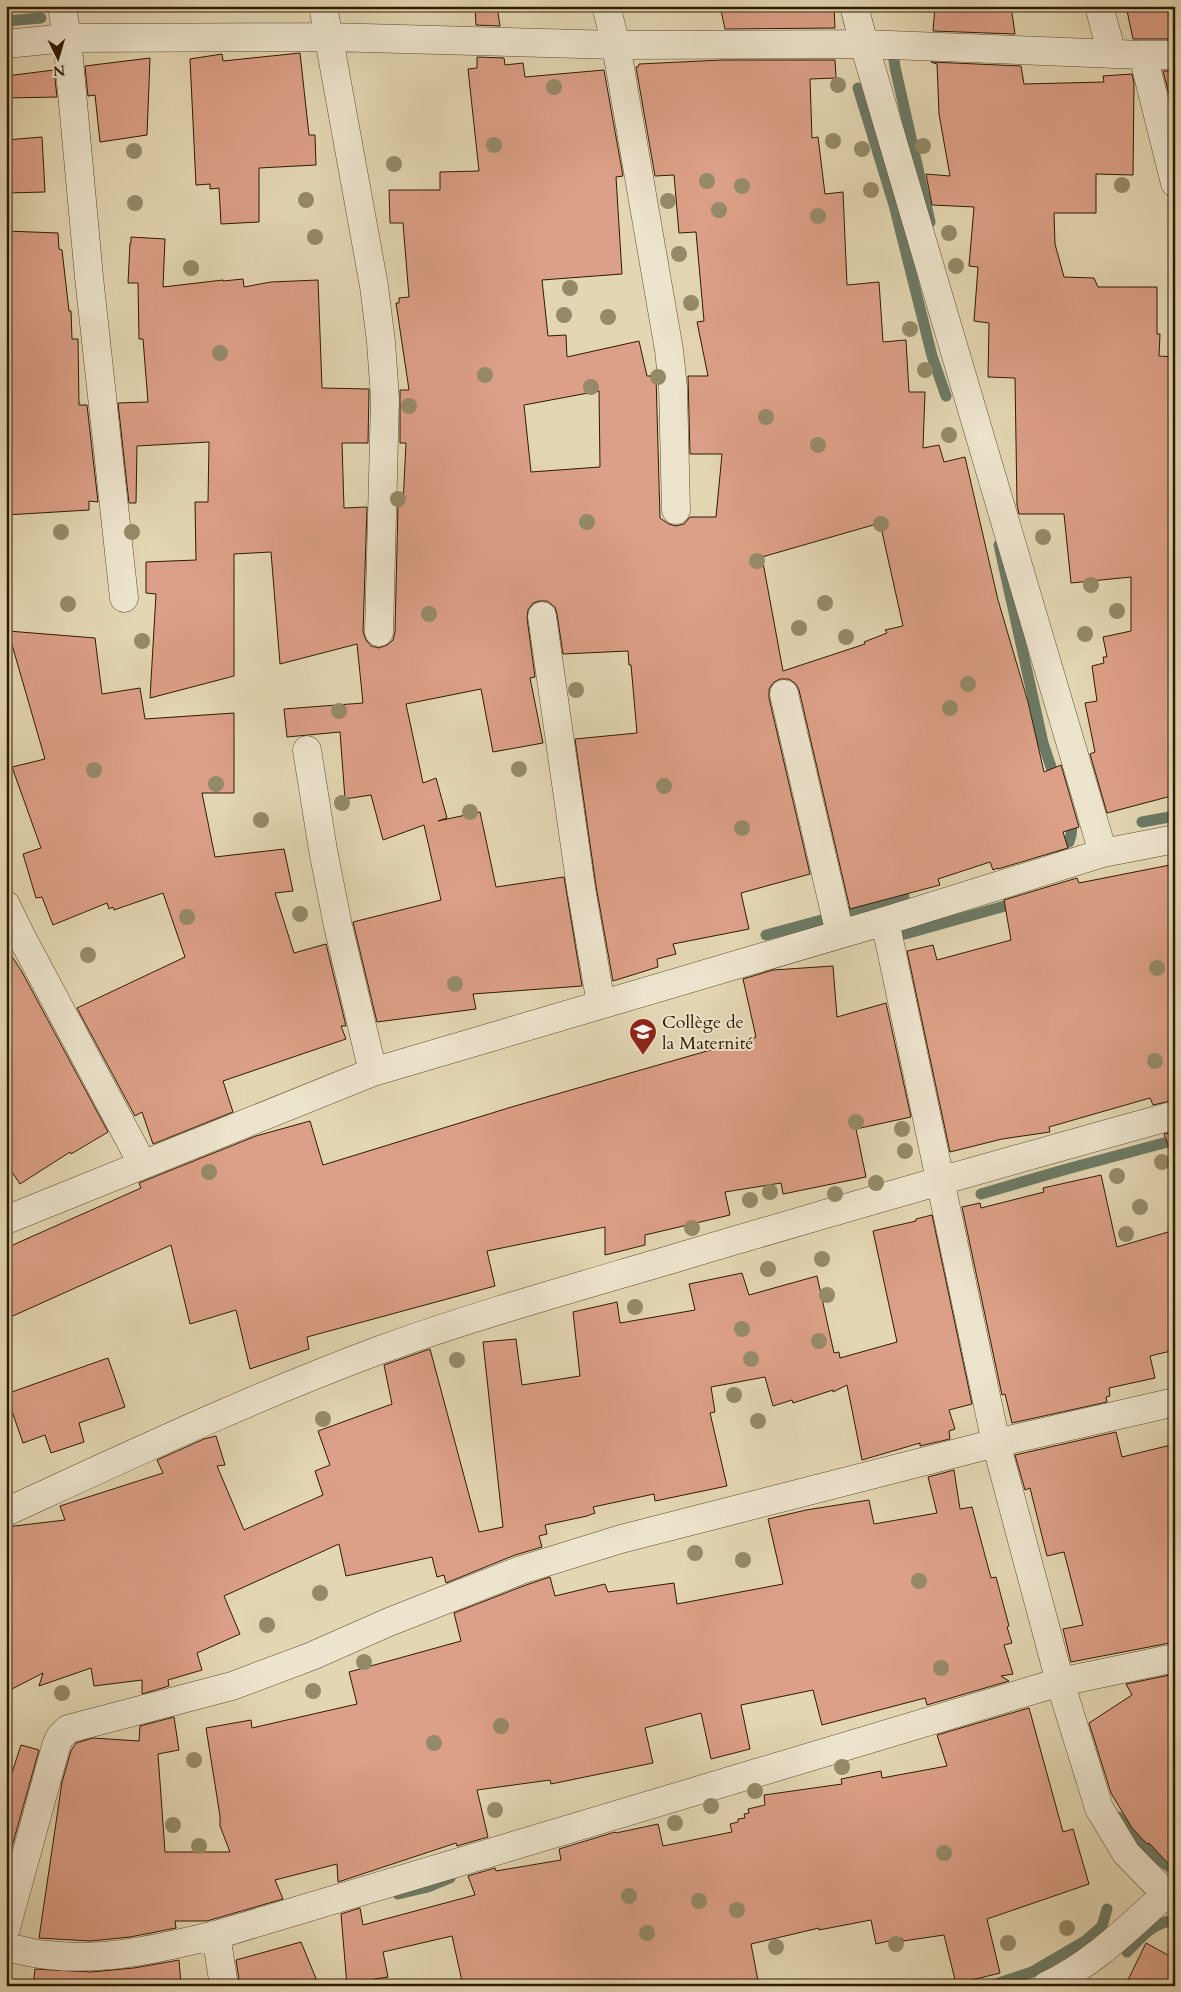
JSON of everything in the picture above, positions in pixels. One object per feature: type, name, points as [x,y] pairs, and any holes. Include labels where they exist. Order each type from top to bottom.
[{"type":"street","points":[[62,6],[67,38],[89,277],[124,598]]},
{"type":"street","points":[[323,6],[374,286],[381,342],[385,399],[379,632]]},
{"type":"street","points":[[606,6],[616,45],[669,350],[673,387],[676,510]]},
{"type":"street","points":[[854,6],[1103,854]]},
{"type":"street","points":[[1099,6],[1112,54]]},
{"type":"street","points":[[6,44],[67,38],[328,37],[616,45],[864,44],[1175,55]]},
{"type":"street","points":[[1143,55],[1175,183]]},
{"type":"street","points":[[542,616],[578,869],[601,1004]]},
{"type":"street","points":[[784,694],[840,934]]},
{"type":"street","points":[[307,750],[323,850],[338,926],[374,1072]]},
{"type":"street","points":[[6,1220],[374,1072],[885,921],[1103,854],[1175,839]]},
{"type":"street","points":[[6,905],[143,1165]]},
{"type":"street","points":[[885,921],[996,1443],[1060,1682],[1099,1808],[1126,1853],[1170,1896],[1097,1956],[1067,1976],[1046,1986]]},
{"type":"street","points":[[6,1512],[164,1440],[375,1352],[464,1321],[941,1179],[1175,1115]]},
{"type":"street","points":[[6,1928],[56,1746],[60,1737],[68,1729],[232,1686],[312,1656],[389,1622],[521,1570],[612,1542],[996,1443],[1175,1402]]},
{"type":"street","points":[[6,1947],[47,1955],[94,1957],[137,1953],[216,1935],[1060,1682],[1175,1658]]},
{"type":"street","points":[[216,1935],[224,1986]]},
{"type":"building","points":[[475,6],[497,6],[500,26],[476,25]]},
{"type":"building","points":[[720,6],[834,6],[835,28],[725,29]]},
{"type":"building","points":[[935,6],[1011,6],[1015,34],[933,31]]},
{"type":"building","points":[[1126,6],[1167,6],[1174,39],[1133,39]]},
{"type":"building","points":[[300,53],[309,135],[315,135],[316,165],[259,168],[259,222],[221,224],[219,188],[210,189],[210,184],[196,185],[190,59],[222,54],[223,61]]},
{"type":"building","points":[[477,57],[504,58],[505,65],[523,63],[525,77],[604,70],[623,176],[616,177],[622,274],[542,280],[548,336],[566,335],[567,357],[639,341],[647,376],[656,376],[660,518],[676,526],[684,524],[690,517],[716,517],[722,454],[690,454],[688,376],[708,376],[697,322],[704,321],[696,232],[679,233],[674,175],[655,176],[636,67],[639,64],[722,60],[835,60],[836,78],[810,79],[812,138],[818,137],[825,194],[843,192],[847,285],[879,282],[883,342],[906,340],[909,392],[925,392],[923,448],[939,445],[944,462],[965,457],[998,600],[1028,702],[1044,772],[1061,765],[1079,827],[1063,832],[1068,848],[993,870],[990,862],[938,879],[940,885],[850,909],[799,690],[796,684],[789,679],[780,679],[774,682],[769,689],[769,698],[810,874],[741,893],[749,929],[673,944],[676,954],[657,959],[658,967],[613,981],[596,886],[575,739],[637,733],[631,665],[629,665],[628,651],[563,654],[555,607],[547,601],[539,601],[533,603],[528,610],[527,618],[535,677],[530,678],[543,743],[493,752],[481,689],[406,704],[423,783],[436,778],[447,818],[438,821],[480,812],[496,887],[564,877],[582,986],[473,994],[476,1009],[377,1022],[353,922],[441,900],[424,825],[383,840],[371,795],[345,799],[340,732],[287,737],[284,709],[363,703],[357,644],[280,664],[271,552],[234,554],[234,676],[150,698],[156,594],[146,593],[146,562],[196,560],[195,502],[208,502],[209,442],[137,446],[136,503],[129,503],[118,403],[148,402],[143,339],[139,339],[138,283],[128,283],[130,243],[131,237],[165,239],[163,287],[243,279],[244,287],[271,282],[318,280],[322,388],[369,389],[368,443],[342,443],[344,508],[367,507],[363,632],[371,646],[379,648],[387,645],[393,640],[395,632],[398,505],[403,504],[406,443],[400,443],[400,390],[409,390],[396,303],[399,303],[399,298],[409,297],[403,223],[390,223],[389,190],[440,190],[440,172],[479,171],[468,69],[477,68]],"holes":[[[599,391],[600,467],[531,472],[524,405]],[[880,523],[903,626],[885,630],[887,633],[864,642],[865,644],[783,671],[762,557]]]},
{"type":"building","points":[[150,58],[147,135],[100,142],[95,95],[88,96],[85,66]]},
{"type":"building","points":[[931,62],[1021,66],[1024,84],[1104,82],[1103,76],[1132,74],[1134,83],[1133,175],[1096,174],[1096,213],[1054,213],[1055,244],[1064,277],[1094,278],[1098,287],[1157,287],[1157,334],[1160,334],[1159,356],[1175,357],[1175,795],[1107,813],[1090,754],[1095,752],[1085,703],[1097,701],[1092,666],[1104,663],[1103,657],[1107,657],[1103,637],[1131,631],[1131,577],[1071,583],[1064,514],[1019,514],[1017,505],[1015,378],[988,377],[989,323],[974,321],[978,267],[969,266],[974,207],[932,205],[926,174],[950,176],[939,114],[937,64]]},
{"type":"building","points":[[54,70],[57,97],[6,98],[6,76]]},
{"type":"building","points":[[1163,71],[1175,71],[1175,93],[1169,94]]},
{"type":"building","points":[[42,137],[45,192],[6,193],[6,140]]},
{"type":"building","points":[[6,231],[58,233],[59,249],[62,250],[69,311],[71,311],[72,339],[78,339],[79,405],[87,405],[98,502],[89,501],[89,510],[6,515]]},
{"type":"building","points":[[8,631],[95,638],[102,694],[140,688],[145,719],[234,713],[234,793],[202,793],[215,857],[284,849],[293,891],[275,893],[294,953],[326,944],[346,1026],[341,1026],[346,1039],[223,1081],[233,1112],[153,1144],[142,1112],[135,1116],[77,1008],[185,957],[163,893],[114,910],[113,907],[109,909],[107,903],[53,925],[42,897],[36,898],[23,854],[41,848],[12,767],[45,759]]},
{"type":"building","points":[[1175,864],[1175,1100],[1153,1105],[1150,1098],[1049,1127],[1050,1132],[1002,1139],[950,1152],[907,951],[933,945],[937,960],[1011,940],[1004,900],[1077,878],[1079,883]]},
{"type":"building","points":[[6,947],[22,972],[108,1132],[71,1154],[70,1152],[20,1184],[6,1163]]},
{"type":"building","points":[[833,966],[837,1017],[886,1003],[911,1117],[856,1129],[866,1177],[783,1194],[781,1183],[725,1192],[730,1215],[645,1235],[645,1245],[605,1255],[605,1227],[487,1251],[495,1286],[307,1337],[309,1349],[250,1369],[236,1310],[190,1324],[171,1245],[6,1319],[6,1248],[141,1188],[139,1183],[256,1136],[310,1121],[323,1165],[515,1106],[756,1037],[743,979],[773,970]]},
{"type":"building","points":[[1175,1131],[1175,1156],[1172,1156],[1164,1134]]},
{"type":"building","points":[[1101,1175],[1117,1247],[1175,1230],[1175,1350],[1150,1356],[1155,1378],[1109,1388],[1110,1396],[1106,1397],[1107,1402],[1012,1423],[1005,1394],[1002,1395],[962,1207],[980,1203],[981,1208],[1044,1192],[1043,1188]]},
{"type":"building","points":[[932,1215],[972,1404],[949,1410],[955,1429],[949,1431],[950,1439],[920,1446],[920,1443],[862,1460],[847,1385],[833,1392],[833,1390],[793,1403],[792,1400],[773,1406],[765,1377],[711,1387],[715,1412],[710,1413],[727,1486],[655,1501],[654,1494],[593,1507],[595,1513],[587,1516],[545,1525],[547,1534],[539,1536],[542,1547],[515,1555],[446,1583],[444,1575],[437,1577],[432,1557],[346,1576],[339,1544],[224,1596],[240,1634],[197,1653],[202,1670],[168,1680],[169,1686],[142,1694],[142,1680],[94,1686],[91,1668],[39,1686],[43,1673],[6,1692],[6,1527],[65,1520],[60,1506],[163,1473],[157,1460],[204,1439],[216,1436],[225,1465],[217,1466],[244,1530],[323,1495],[315,1471],[330,1465],[318,1431],[392,1404],[384,1365],[430,1349],[479,1532],[503,1527],[483,1342],[516,1339],[522,1385],[580,1376],[573,1312],[617,1302],[620,1323],[695,1310],[689,1284],[742,1273],[749,1295],[817,1276],[834,1353],[839,1352],[840,1358],[897,1342],[873,1231],[916,1221],[916,1219]]},
{"type":"building","points":[[108,1358],[125,1407],[79,1423],[84,1442],[51,1453],[45,1435],[23,1443],[6,1394]]},
{"type":"building","points":[[1116,1432],[1122,1457],[1175,1444],[1175,1642],[1071,1662],[1063,1629],[1083,1625],[1064,1552],[1047,1556],[1030,1488],[1025,1490],[1015,1455]]},
{"type":"building","points":[[954,1470],[960,1509],[972,1507],[991,1578],[996,1577],[1009,1626],[1007,1627],[1012,1643],[1004,1645],[1013,1674],[1001,1676],[1009,1681],[927,1705],[925,1698],[822,1725],[813,1690],[741,1705],[750,1749],[711,1759],[701,1713],[645,1728],[653,1763],[551,1784],[550,1780],[477,1790],[488,1837],[457,1846],[456,1843],[338,1882],[337,1864],[275,1880],[283,1899],[207,1921],[175,1921],[176,1928],[130,1937],[90,1941],[39,1938],[62,1782],[71,1751],[76,1743],[93,1738],[139,1741],[140,1726],[174,1717],[179,1750],[158,1754],[165,1852],[230,1852],[220,1826],[206,1728],[251,1720],[252,1728],[357,1704],[349,1672],[461,1641],[454,1613],[550,1577],[555,1596],[605,1584],[608,1592],[674,1583],[677,1604],[783,1584],[768,1519],[806,1510],[869,1500],[874,1524],[937,1513],[928,1477]]},
{"type":"building","points":[[1170,1675],[1175,1684],[1175,1871],[1132,1828],[1111,1793],[1089,1723],[1132,1695],[1126,1684]]},
{"type":"building","points":[[1029,1708],[1063,1832],[1073,1829],[1089,1884],[987,1919],[1000,1973],[956,1984],[944,1935],[903,1941],[902,1938],[876,1944],[871,1920],[819,1930],[819,1928],[751,1944],[759,1986],[534,1986],[533,1981],[502,1986],[463,1986],[452,1936],[383,1952],[388,1977],[375,1979],[376,1986],[347,1986],[341,1914],[360,1908],[363,1925],[475,1895],[468,1876],[495,1868],[496,1871],[561,1860],[559,1849],[615,1832],[658,1824],[663,1846],[732,1832],[730,1824],[738,1822],[738,1819],[745,1818],[744,1814],[749,1813],[748,1809],[765,1805],[764,1795],[842,1784],[841,1779],[881,1771],[882,1778],[947,1766],[937,1735]]},
{"type":"building","points":[[21,1745],[39,1750],[6,1868],[6,1791]]},
{"type":"building","points":[[301,1942],[319,1986],[240,1986],[236,1960]]},
{"type":"building","points":[[1146,1943],[1175,1959],[1175,1986],[1125,1986]]},
{"type":"building","points":[[179,1960],[181,1986],[33,1986],[35,1969],[91,1972],[134,1968]]},
{"type":"waterway","points":[[6,21],[41,18]]},
{"type":"waterway","points":[[901,50],[893,53],[895,67],[930,222]]},
{"type":"waterway","points":[[858,88],[894,205],[932,356],[946,396]]},
{"type":"waterway","points":[[999,545],[1043,743],[1056,782]]},
{"type":"waterway","points":[[1054,847],[1069,842],[1072,828],[1069,815]]},
{"type":"waterway","points":[[1142,822],[1175,816]]},
{"type":"waterway","points":[[836,916],[904,897]]},
{"type":"waterway","points":[[905,934],[1019,902]]},
{"type":"waterway","points":[[766,935],[833,917]]},
{"type":"waterway","points":[[981,1194],[1175,1140]]},
{"type":"waterway","points":[[1118,1817],[1152,1853],[1175,1870]]},
{"type":"waterway","points":[[398,1894],[428,1887],[450,1878]]},
{"type":"waterway","points":[[990,1986],[1032,1972],[1085,1941],[1102,1926],[1107,1909]]},
{"type":"waterway","points":[[1127,1952],[1154,1927],[1175,1920]]},
{"type":"place","name":"Collège de la Maternité","points":[[643,1056]]}]
